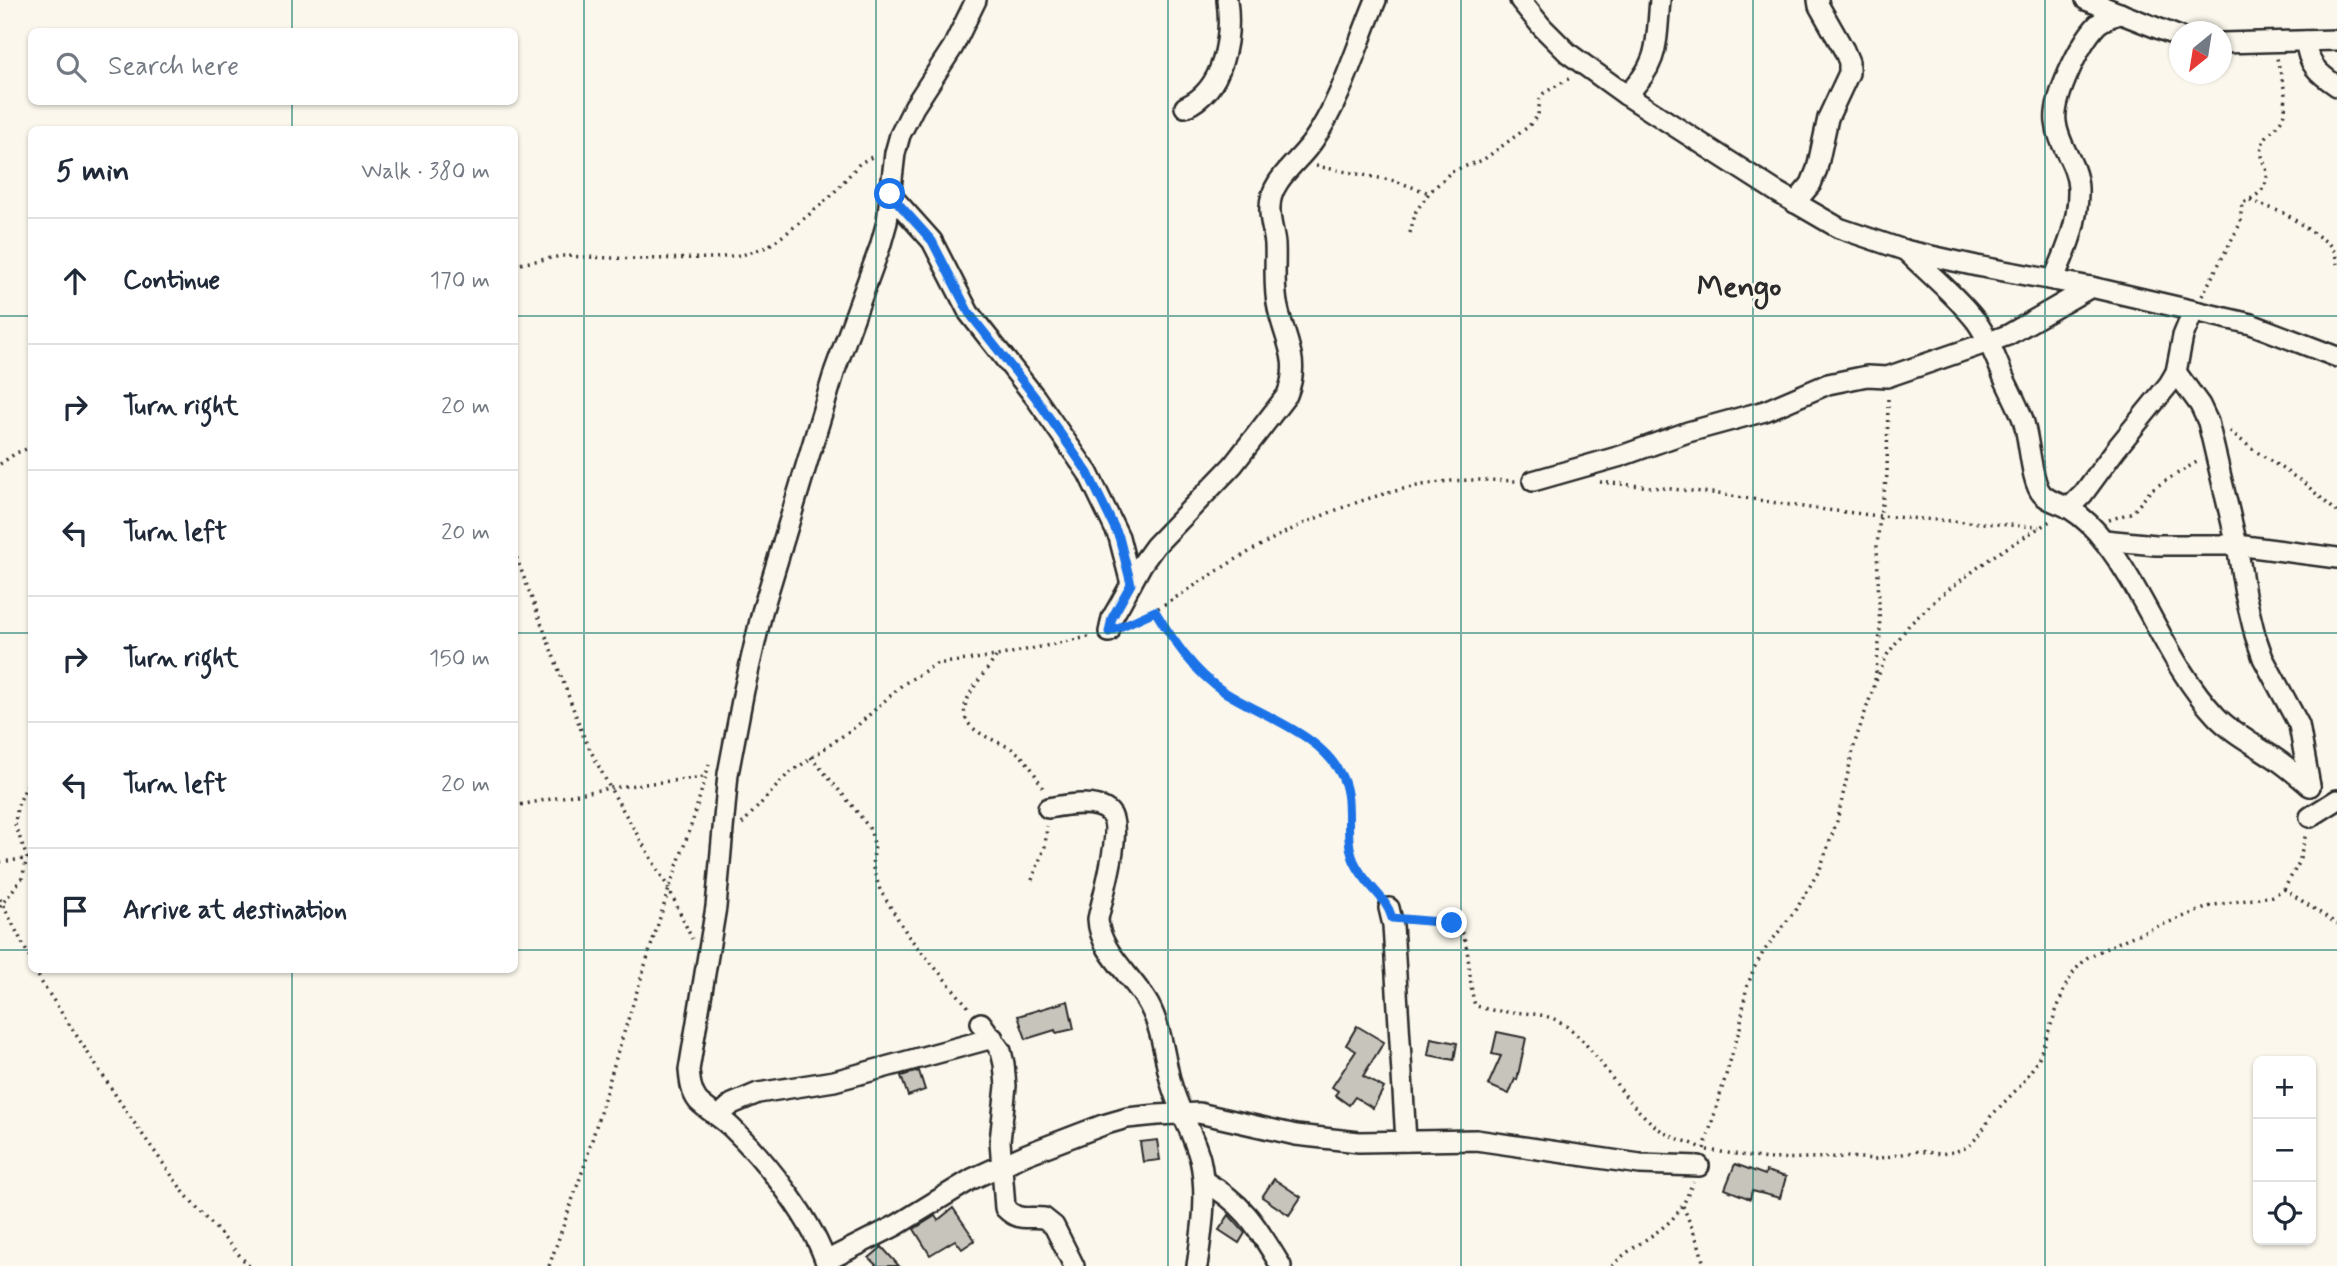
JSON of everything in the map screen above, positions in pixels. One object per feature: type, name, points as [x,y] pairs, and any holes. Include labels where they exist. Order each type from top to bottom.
[{"type":"street","points":[[976,0],[953,47],[906,121],[895,153],[887,222],[880,247],[835,370],[779,550],[755,640],[736,729],[724,806],[710,951],[689,1070],[691,1087],[697,1100],[744,1140],[774,1174],[797,1208],[826,1264],[972,1179],[1103,1125],[1127,1118],[1199,1113],[1296,1135],[1359,1142],[1476,1140],[1640,1164],[1701,1157]]},
{"type":"street","points":[[1185,107],[1198,102],[1207,93],[1220,72],[1229,27],[1227,0]]},
{"type":"street","points":[[1109,632],[1112,618],[1142,564],[1168,531],[1210,490],[1267,424],[1287,395],[1294,367],[1278,308],[1275,245],[1269,208],[1272,194],[1320,130],[1342,86],[1376,0]]},
{"type":"street","points":[[1520,0],[1542,27],[1583,64],[1795,203],[1839,228],[1904,250],[1977,267],[2091,287],[2251,324],[2337,357]]},
{"type":"street","points":[[1626,94],[1641,81],[1657,46],[1660,0]]},
{"type":"street","points":[[1795,203],[1811,184],[1828,118],[1849,73],[1849,62],[1844,50],[1818,0]]},
{"type":"street","points":[[2086,0],[2169,33]]},
{"type":"street","points":[[2053,280],[2071,240],[2078,188],[2073,165],[2058,133],[2057,106],[2073,63],[2095,27],[2104,19],[2120,13]]},
{"type":"street","points":[[2232,43],[2337,40]]},
{"type":"street","points":[[2305,41],[2306,55],[2311,64],[2337,86]]},
{"type":"street","points":[[890,194],[932,241],[969,313],[1035,397],[1088,473],[1119,537],[1131,584]]},
{"type":"street","points":[[1904,250],[1962,305],[1989,342],[2022,416],[2028,435],[2035,481],[2041,494],[2069,508],[2090,524],[2104,540],[2133,582],[2161,635],[2197,693],[2216,716],[2310,786],[2299,725],[2263,657],[2255,635],[2208,422],[2200,405],[2176,372]]},
{"type":"street","points":[[1533,481],[1621,456],[1688,432],[1765,411],[1828,384],[1867,376],[1887,377],[1989,342],[2008,335],[2091,287]]},
{"type":"street","points":[[2069,508],[2083,494],[2169,384],[2176,372],[2183,336],[2193,312]]},
{"type":"street","points":[[2104,540],[2168,545],[2237,545],[2337,558]]},
{"type":"street","points":[[2310,817],[2337,800]]},
{"type":"street","points":[[1048,808],[1066,805],[1096,807],[1109,811],[1115,820],[1113,852],[1098,930],[1150,1007],[1158,1025],[1171,1084],[1199,1157],[1204,1181],[1203,1222],[1197,1266]]},
{"type":"street","points":[[1390,913],[1406,1141]]},
{"type":"street","points":[[719,1116],[732,1104],[758,1093],[834,1081],[987,1030],[1001,1051],[1006,1087],[1000,1121],[1005,1208],[1013,1217],[1044,1218],[1054,1226],[1074,1266]]},
{"type":"street","points":[[1204,1181],[1223,1192],[1245,1211],[1281,1266]]},
{"type":"path","points":[[2193,312],[2236,233],[2240,224],[2242,203],[2260,194],[2266,187],[2267,171],[2261,156],[2263,143],[2283,118],[2286,108],[2273,42]]},
{"type":"path","points":[[1410,233],[1416,211],[1429,193],[1452,171],[1483,160],[1528,127],[1538,115],[1540,99],[1544,93],[1568,80],[1583,64]]},
{"type":"path","points":[[518,264],[562,256],[651,259],[742,255],[767,247],[788,232],[830,197],[860,163],[871,156],[895,153]]},
{"type":"path","points":[[1293,164],[1361,173],[1429,193]]},
{"type":"path","points":[[2250,200],[2286,214],[2328,243],[2335,252],[2337,264]]},
{"type":"path","points":[[1874,686],[1879,644],[1877,556],[1887,475],[1887,377]]},
{"type":"path","points":[[2224,425],[2235,437],[2304,484],[2337,512]]},
{"type":"path","points":[[0,464],[28,448]]},
{"type":"path","points":[[2090,524],[2133,512],[2159,484],[2191,467],[2215,448]]},
{"type":"path","points":[[741,826],[777,785],[811,757],[858,725],[902,685],[936,664],[997,656],[1083,640],[1109,632],[1155,611],[1250,551],[1317,517],[1396,492],[1433,483],[1471,480],[1533,481]]},
{"type":"path","points":[[1596,481],[1712,493],[1880,516],[2039,527]]},
{"type":"path","points":[[1612,1266],[1621,1256],[1664,1226],[1683,1206],[1701,1157],[1740,1028],[1746,990],[1754,968],[1763,951],[1797,908],[1820,869],[1837,821],[1855,742],[1887,655],[1923,611],[1992,557],[2059,517],[2069,508]]},
{"type":"path","points":[[518,562],[585,740],[669,889],[695,947]]},
{"type":"path","points":[[1155,611],[1197,669],[1222,690],[1294,731],[1325,753],[1341,773],[1349,804],[1349,842],[1353,858],[1365,882],[1384,899],[1390,913],[1452,923],[1459,928],[1466,947],[1471,994],[1475,1005],[1486,1010],[1554,1019],[1589,1049],[1635,1107],[1655,1126],[1671,1136],[1688,1141],[1701,1157],[1875,1159],[1919,1151],[1940,1154],[1968,1147],[1982,1133],[1991,1116],[2022,1084],[2038,1060],[2065,987],[2075,970],[2088,957],[2128,938],[2214,905],[2273,896],[2284,889],[2299,863],[2310,817]]},
{"type":"path","points":[[997,656],[966,702],[964,715],[967,724],[1026,760],[1044,789],[1048,808],[1045,846],[1032,880]]},
{"type":"path","points":[[549,1266],[585,1164],[713,752]]},
{"type":"path","points":[[811,757],[870,830],[875,847],[872,865],[880,890],[909,937],[987,1030]]},
{"type":"path","points":[[518,805],[610,788],[704,777]]},
{"type":"path","points":[[28,783],[17,807],[15,824],[28,856]]},
{"type":"path","points":[[0,862],[28,858]]},
{"type":"path","points":[[2,906],[22,878],[28,861]]},
{"type":"path","points":[[2284,889],[2337,924]]},
{"type":"path","points":[[0,899],[28,954]]},
{"type":"path","points":[[37,973],[185,1194],[249,1266]]},
{"type":"path","points":[[1683,1206],[1700,1248],[1704,1266]]},
{"type":"building","points":[[1068,1001],[1074,1029],[1056,1033],[1055,1030],[1026,1039],[1018,1016]]},
{"type":"building","points":[[1357,1026],[1384,1042],[1363,1076],[1384,1088],[1373,1108],[1355,1097],[1349,1105],[1335,1095],[1338,1091],[1332,1087],[1356,1051],[1346,1045]]},
{"type":"building","points":[[1497,1032],[1526,1038],[1517,1080],[1515,1079],[1509,1094],[1488,1085],[1501,1056],[1492,1054]]},
{"type":"building","points":[[1431,1038],[1457,1043],[1454,1060],[1428,1055]]},
{"type":"building","points":[[919,1071],[925,1090],[908,1096],[901,1076]]},
{"type":"building","points":[[1157,1140],[1160,1160],[1143,1162],[1140,1142]]},
{"type":"building","points":[[1735,1164],[1765,1175],[1766,1171],[1786,1177],[1780,1198],[1752,1191],[1750,1199],[1725,1189]]},
{"type":"building","points":[[1274,1179],[1301,1197],[1289,1215],[1262,1197]]},
{"type":"building","points":[[953,1208],[975,1240],[962,1249],[955,1240],[930,1255],[914,1229],[935,1216],[938,1220]]},
{"type":"building","points":[[1229,1215],[1245,1233],[1239,1243],[1219,1230]]},
{"type":"building","points":[[882,1247],[899,1266],[877,1266],[869,1258]]},
{"type":"district","name":"Mengo","points":[[1739,287]]},
{"type":"route","points":[[890,194],[932,241],[969,313],[1057,427],[1096,488],[1119,537],[1131,584],[1112,618],[1109,632],[1155,611],[1197,669],[1222,690],[1294,731],[1325,753],[1341,773],[1349,804],[1349,842],[1353,858],[1365,882],[1384,899],[1392,918],[1452,923]]}]
